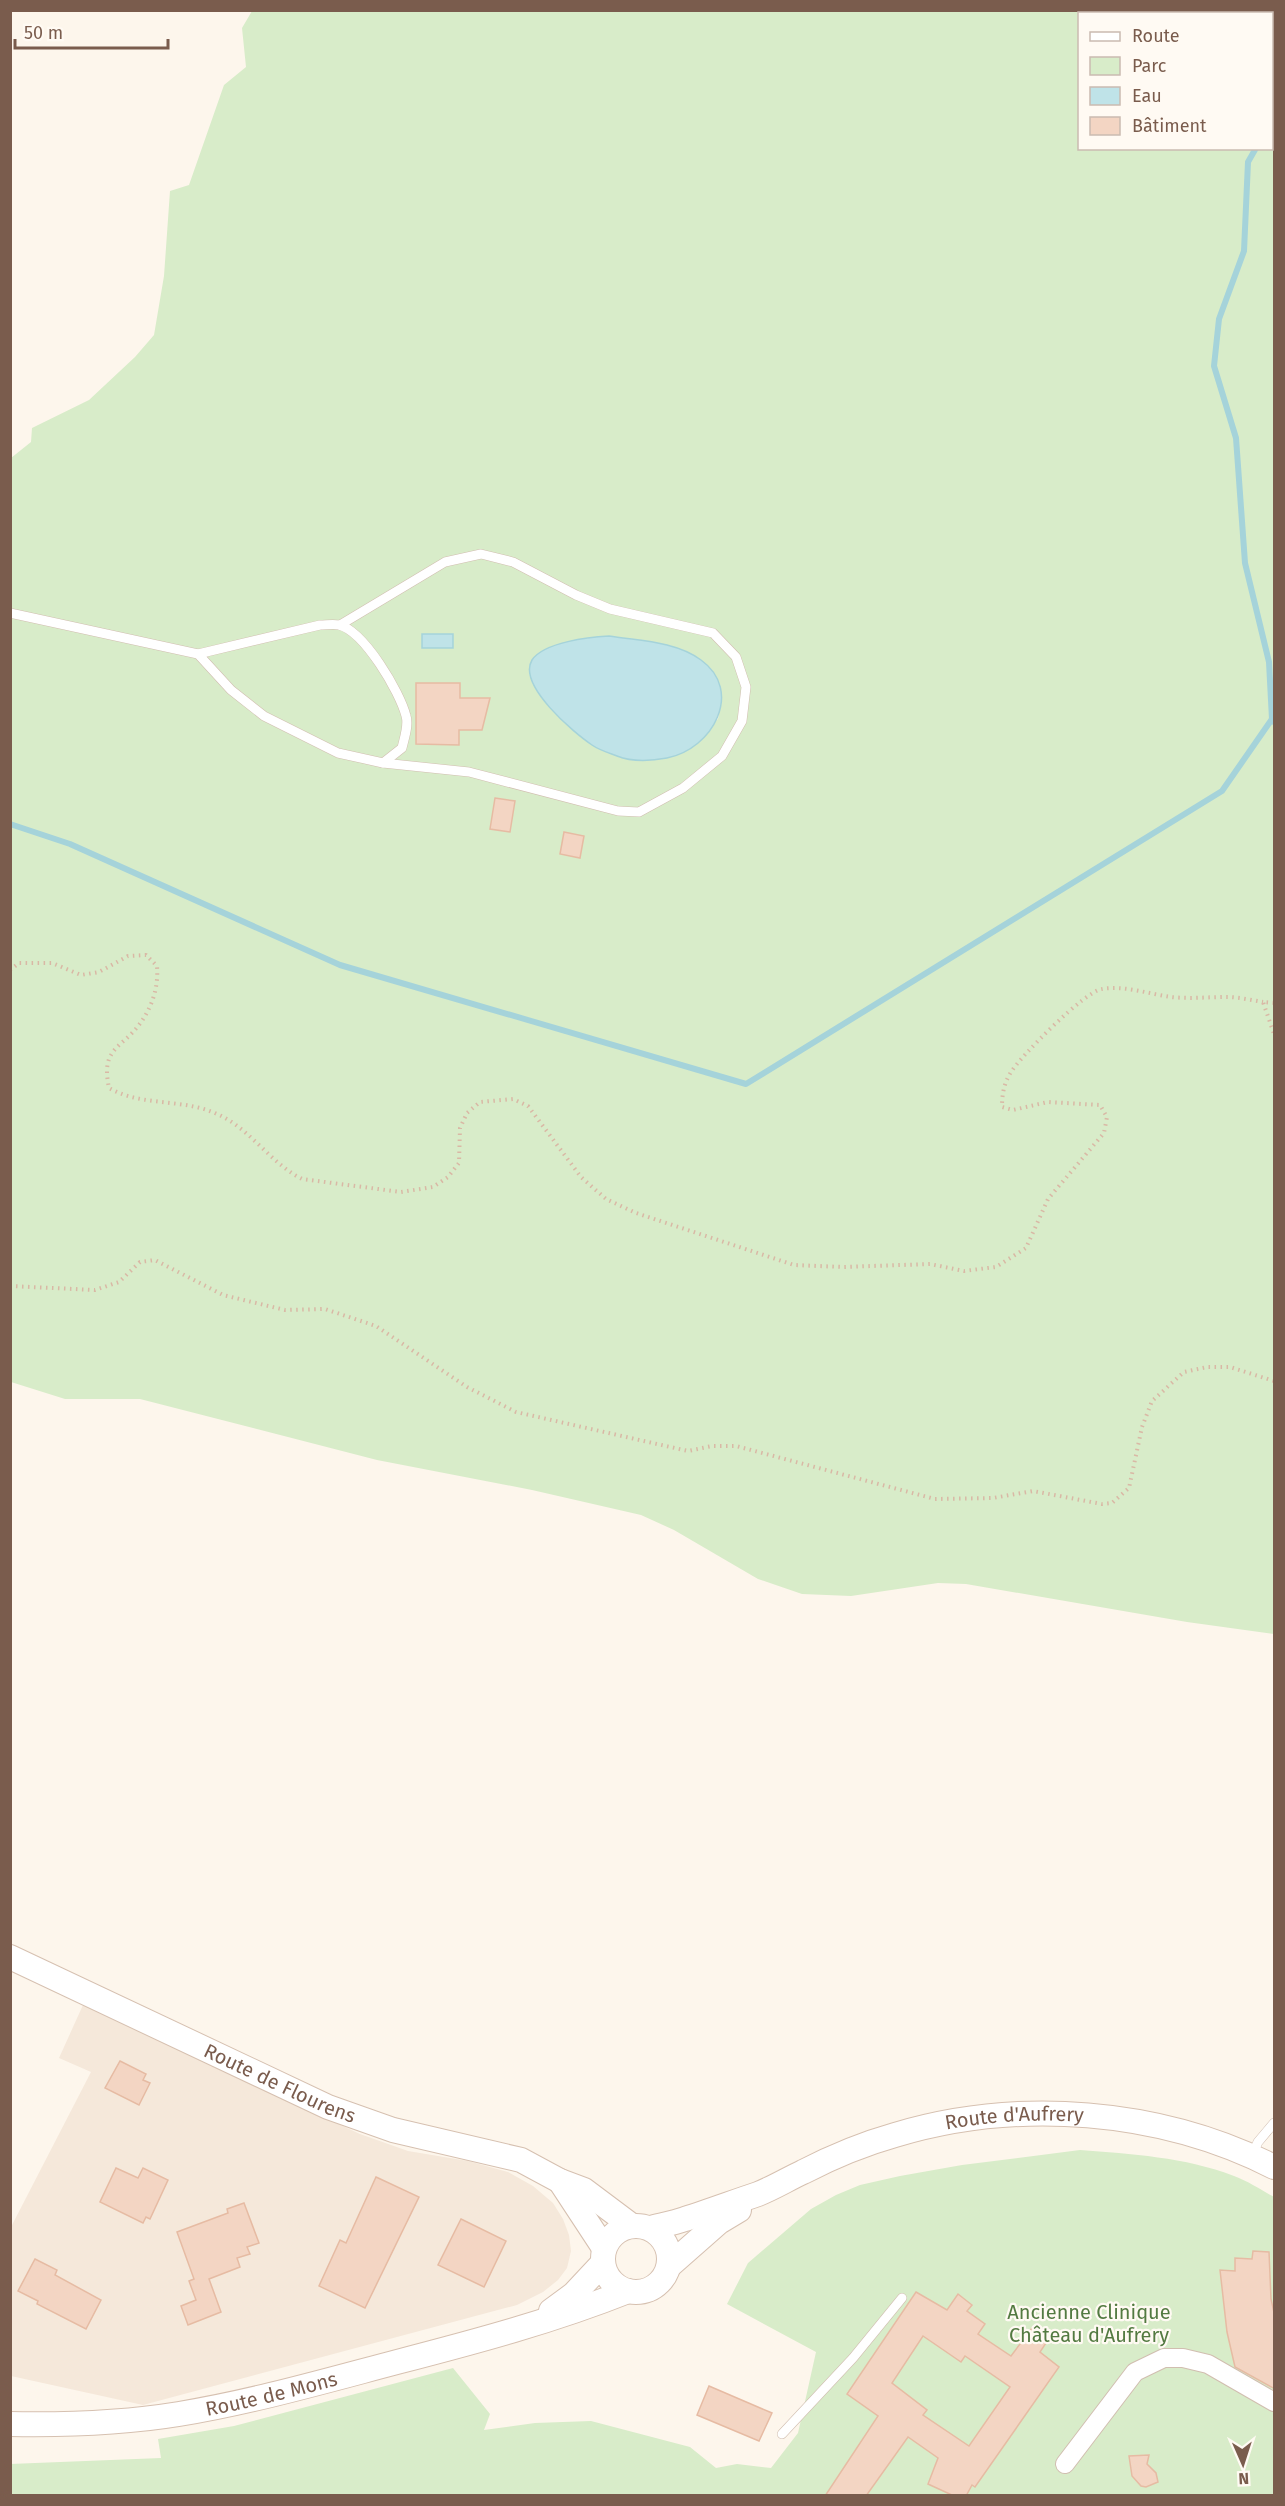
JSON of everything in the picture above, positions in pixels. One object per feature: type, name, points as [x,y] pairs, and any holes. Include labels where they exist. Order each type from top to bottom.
[{"type":"street","name":"Route de Flourens","points":[[10,1957],[328,2107],[393,2130],[521,2160],[560,2181],[584,2190],[641,2227]]},
{"type":"street","name":"Route d'Aufrery","points":[[641,2227],[682,2220],[759,2193],[846,2152],[895,2135],[954,2120],[1015,2114],[1075,2114],[1129,2120],[1199,2137],[1252,2155],[1275,2167]]},
{"type":"street","points":[[560,2181],[603,2256],[610,2280],[628,2291],[643,2291],[652,2288],[663,2278],[669,2266],[668,2248],[664,2240],[641,2227],[615,2233],[603,2256]]},
{"type":"street","name":"Route d'Aufrery","points":[[669,2266],[719,2222],[759,2193]]},
{"type":"street","name":"Route de Mons","points":[[526,2327],[557,2308],[574,2294],[603,2256]]},
{"type":"street","name":"Route de Mons","points":[[10,2424],[110,2421],[178,2414],[334,2379],[526,2327],[628,2291]]},
{"type":"street","points":[[1065,2464],[1135,2373],[1164,2358],[1183,2358],[1208,2364],[1275,2402]]},
{"type":"lane","points":[[10,613],[198,654],[320,625],[340,625],[445,562],[481,554],[513,562],[576,595],[610,609],[713,633],[736,657],[746,687],[742,721],[722,756],[683,788],[639,812],[618,811],[469,772],[383,763],[338,753],[264,716],[231,690],[198,654]]},
{"type":"lane","points":[[340,625],[354,634],[376,657],[396,691],[407,719],[402,748],[383,763]]},
{"type":"lane","points":[[1252,2155],[1258,2142],[1275,2123]]},
{"type":"lane","points":[[783,2434],[853,2358],[902,2298]]},
{"type":"path","points":[[10,970],[19,963],[52,963],[81,975],[99,972],[128,956],[146,955],[157,966],[158,982],[154,999],[136,1029],[110,1056],[106,1072],[109,1088],[123,1096],[202,1107],[221,1115],[259,1145],[287,1172],[302,1179],[400,1192],[433,1187],[448,1177],[459,1163],[460,1128],[467,1113],[480,1102],[513,1099],[528,1106],[581,1177],[606,1199],[636,1213],[794,1265],[843,1267],[930,1264],[964,1271],[996,1267],[1026,1248],[1048,1199],[1104,1133],[1107,1117],[1100,1105],[1093,1103],[1078,1105],[1048,1102],[1013,1110],[1002,1107],[1002,1093],[1011,1072],[1033,1045],[1061,1021],[1074,1005],[1100,989],[1127,990],[1172,997],[1230,997],[1275,1003]]},
{"type":"path","points":[[1263,1002],[1275,1034]]},
{"type":"path","points":[[10,1286],[94,1290],[119,1282],[140,1262],[155,1260],[223,1295],[285,1310],[325,1309],[376,1326],[467,1387],[516,1412],[688,1451],[712,1446],[736,1446],[935,1499],[993,1498],[1033,1491],[1102,1504],[1112,1503],[1129,1488],[1142,1427],[1152,1401],[1184,1372],[1207,1367],[1230,1367],[1275,1381]]},
{"type":"shaded area","points":[[83,2005],[360,2134],[408,2151],[468,2161],[508,2172],[533,2186],[553,2203],[563,2219],[569,2235],[571,2251],[567,2268],[558,2280],[543,2292],[517,2305],[143,2405],[11,2376],[11,2227],[91,2072],[59,2058]]},
{"type":"green space","points":[[252,11],[1274,11],[1274,1634],[1187,1622],[966,1584],[938,1583],[851,1596],[802,1594],[758,1579],[674,1530],[641,1515],[532,1490],[377,1460],[140,1399],[65,1399],[11,1382],[11,458],[31,442],[32,428],[89,400],[135,357],[154,335],[164,276],[170,191],[189,185],[224,85],[246,67],[242,28]],"holes":[[[609,636],[672,646],[719,689],[721,703],[718,719],[666,758],[629,760],[533,659],[570,642]]]},
{"type":"green space","name":"Ancienne Clinique Château d'Aufrery","points":[[1080,2150],[1158,2157],[1196,2164],[1239,2178],[1274,2197],[1274,2495],[11,2496],[10,2464],[161,2458],[158,2439],[234,2426],[453,2368],[490,2414],[484,2430],[535,2423],[591,2421],[690,2447],[716,2468],[737,2464],[771,2468],[798,2433],[816,2352],[727,2304],[748,2263],[811,2209],[860,2185],[962,2165]]},
{"type":"water","points":[[422,634],[453,634],[453,648],[422,648]]},
{"type":"water","points":[[609,636],[680,649],[701,660],[714,673],[720,687],[721,702],[717,717],[709,731],[698,743],[667,758],[642,760],[623,758],[592,745],[561,719],[540,695],[530,670],[532,660],[538,654],[546,649],[579,639]]},
{"type":"building","points":[[416,683],[460,683],[460,698],[490,698],[482,730],[459,730],[459,745],[416,744]]},
{"type":"building","points":[[495,798],[515,801],[510,832],[490,829]]},
{"type":"building","points":[[564,832],[584,836],[580,858],[560,854]]},
{"type":"building","points":[[120,2061],[146,2074],[143,2080],[150,2083],[139,2105],[105,2088]]},
{"type":"building","points":[[116,2168],[138,2178],[143,2168],[168,2180],[150,2219],[146,2217],[143,2223],[100,2202]]},
{"type":"building","points":[[376,2177],[419,2197],[365,2308],[319,2286],[340,2240],[346,2243]]},
{"type":"building","points":[[244,2203],[259,2243],[247,2247],[250,2254],[237,2258],[240,2267],[209,2279],[221,2312],[188,2325],[181,2306],[196,2300],[189,2281],[194,2279],[177,2232],[228,2213],[227,2209]]},
{"type":"building","points":[[461,2219],[506,2241],[484,2287],[438,2265]]},
{"type":"building","points":[[1253,2251],[1269,2252],[1271,2299],[1275,2317],[1275,2389],[1235,2367],[1227,2332],[1220,2270],[1235,2271],[1235,2258],[1252,2259]]},
{"type":"building","points":[[35,2259],[57,2270],[55,2275],[101,2300],[86,2329],[37,2304],[38,2301],[18,2291]]},
{"type":"building","points":[[916,2292],[947,2310],[958,2294],[972,2305],[967,2311],[985,2324],[978,2334],[1011,2356],[1032,2328],[1048,2340],[1040,2352],[1059,2367],[975,2487],[972,2485],[966,2496],[954,2496],[928,2484],[938,2458],[908,2437],[866,2496],[825,2496],[878,2416],[847,2394]],"holes":[[[923,2336],[961,2362],[965,2356],[1010,2387],[969,2446],[923,2415],[927,2410],[892,2383]]]},
{"type":"building","points":[[709,2386],[772,2413],[759,2441],[697,2415]]},
{"type":"building","points":[[1149,2455],[1147,2464],[1156,2473],[1158,2482],[1146,2487],[1141,2486],[1132,2476],[1129,2456]]},
{"type":"waterway","points":[[1255,150],[1248,162],[1244,251],[1219,319],[1214,366],[1236,438],[1245,563],[1269,662],[1274,722]]},
{"type":"waterway","points":[[10,824],[70,844],[340,965],[746,1084],[1222,791],[1272,719]]}]
